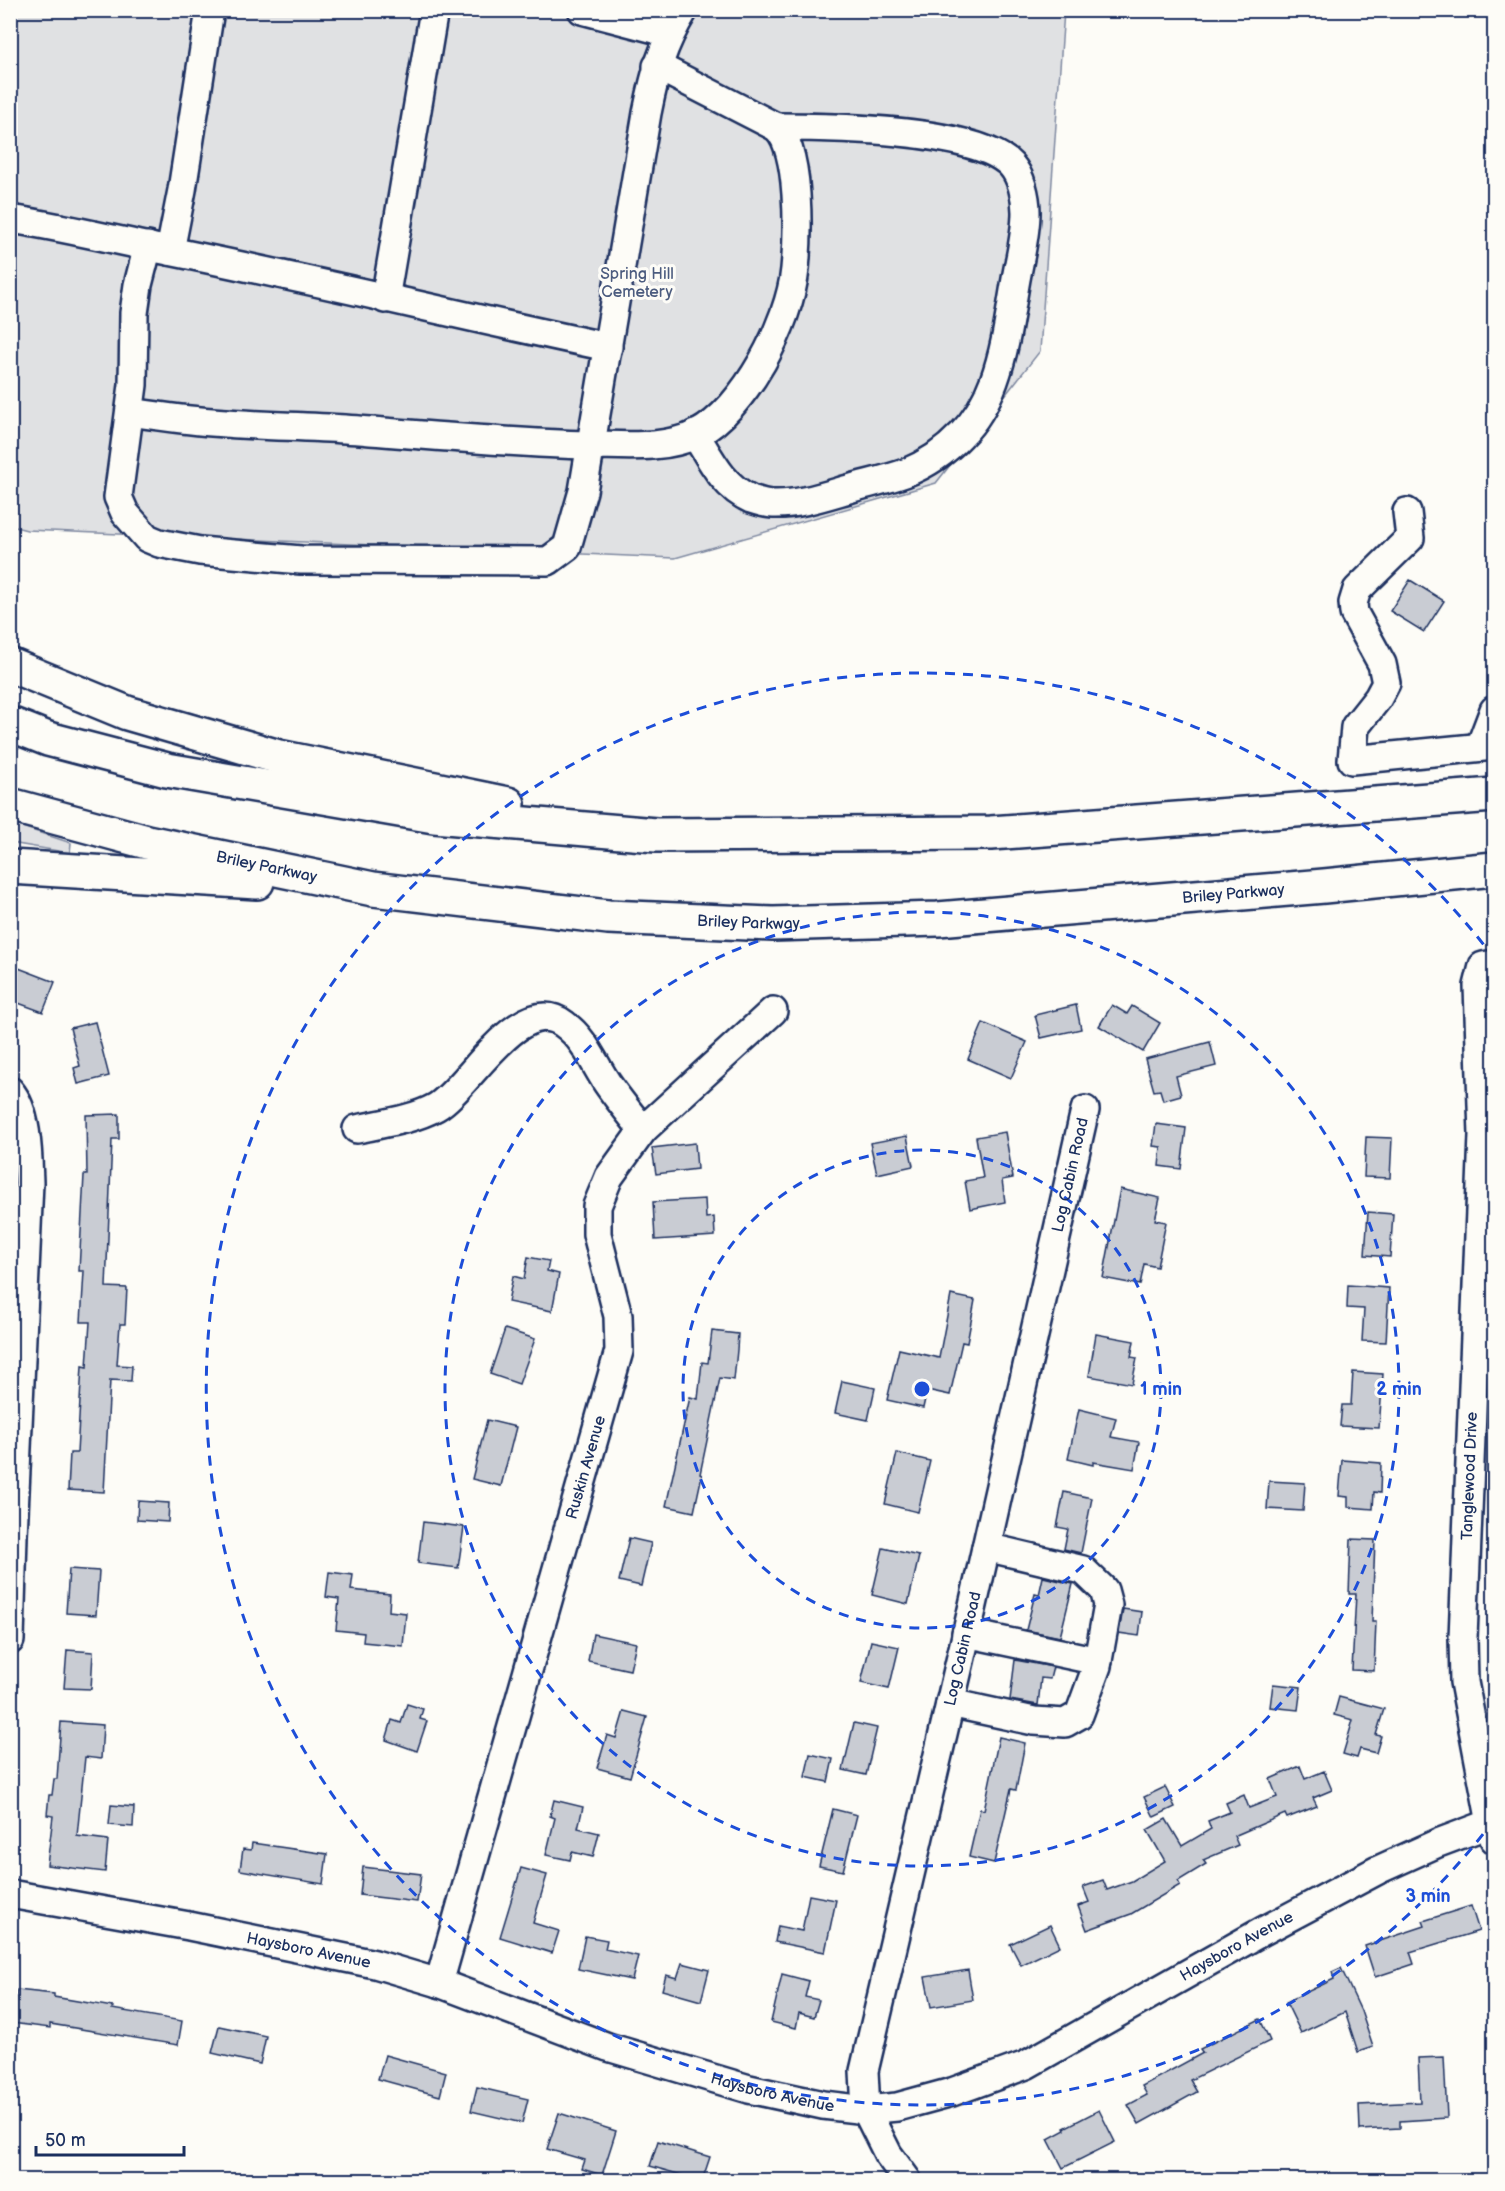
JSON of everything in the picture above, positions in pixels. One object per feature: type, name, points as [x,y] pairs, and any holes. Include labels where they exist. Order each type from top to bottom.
[{"type":"highway","points":[[10,665],[128,713],[279,757],[656,835]]},
{"type":"highway","points":[[10,724],[48,739],[167,770],[434,816],[656,835],[992,833],[1494,795]]},
{"type":"highway","name":"Briley Parkway","points":[[10,805],[147,842],[373,889],[608,917],[773,924],[938,919],[1494,869]]},
{"type":"highway","points":[[10,867],[373,889]]},
{"type":"street","points":[[210,10],[182,190],[159,248],[138,285],[134,313],[130,412],[118,497],[124,513],[147,538],[159,543],[200,551],[301,560],[548,561],[567,547],[583,491],[647,113],[657,66],[677,22],[582,10]]},
{"type":"street","points":[[385,299],[434,10]]},
{"type":"street","points":[[130,412],[211,422],[311,426],[501,441],[591,445],[649,445],[695,434],[722,416],[755,377],[790,297],[795,275],[797,217],[790,153],[782,132],[657,66]]},
{"type":"street","points":[[695,434],[730,485],[751,499],[771,504],[798,502],[864,485],[905,472],[936,456],[962,435],[981,409],[994,382],[1005,347],[1026,210],[1020,183],[1010,165],[998,155],[946,140],[881,130],[776,127]]},
{"type":"street","points":[[10,219],[72,229],[245,265],[385,299],[608,347]]},
{"type":"street","points":[[1407,512],[1410,538],[1357,590],[1353,603],[1354,613],[1382,664],[1386,683],[1355,728],[1352,760],[1487,746],[1494,711]]},
{"type":"street","name":"Tanglewood Drive","points":[[1489,965],[1478,986],[1482,1135],[1463,1638],[1464,1682],[1494,1828]]},
{"type":"street","name":"Ruskin Avenue","points":[[439,1983],[619,1351],[618,1316],[597,1234],[597,1206],[609,1177],[643,1130],[774,1011]]},
{"type":"street","points":[[357,1129],[415,1117],[439,1106],[487,1055],[517,1028],[536,1017],[543,1017],[562,1022],[580,1038],[607,1082],[643,1130]]},
{"type":"street","points":[[10,1091],[15,1096],[27,1136],[28,1183],[12,1536],[10,1640]]},
{"type":"street","name":"Log Cabin Road","points":[[907,2181],[888,2154],[866,2110],[864,2071],[1085,1110]]},
{"type":"street","points":[[950,1703],[1034,1721],[1065,1723],[1079,1715],[1098,1661],[1108,1605],[1104,1590],[1083,1570],[986,1547]]},
{"type":"street","points":[[966,1633],[1098,1661]]},
{"type":"street","name":"Haysboro Avenue","points":[[10,1894],[189,1926],[375,1964],[439,1983],[608,2047],[738,2086],[823,2104],[866,2110],[897,2107],[952,2092],[1026,2065],[1263,1931],[1378,1870],[1438,1843],[1494,1828]]},
{"type":"green space","name":"Spring Hill Cemetery","points":[[11,11],[1064,11],[1040,351],[936,483],[675,558],[27,530],[11,526]]},
{"type":"green space","points":[[10,823],[71,843],[70,853],[11,843]]},
{"type":"building","points":[[1410,580],[1444,601],[1424,632],[1390,611]]},
{"type":"building","points":[[16,967],[55,982],[43,1012],[10,1000],[10,982]]},
{"type":"building","points":[[1076,1005],[1081,1029],[1041,1038],[1035,1015]]},
{"type":"building","points":[[1112,1005],[1127,1014],[1132,1006],[1160,1023],[1143,1052],[1099,1026]]},
{"type":"building","points":[[95,1022],[109,1076],[78,1084],[74,1068],[80,1066],[70,1028]]},
{"type":"building","points":[[983,1023],[1027,1042],[1011,1078],[968,1059]]},
{"type":"building","points":[[1210,1042],[1216,1066],[1176,1076],[1181,1095],[1163,1100],[1160,1090],[1154,1091],[1145,1059]]},
{"type":"building","points":[[119,1114],[119,1139],[112,1139],[106,1287],[127,1288],[125,1324],[120,1324],[117,1365],[132,1366],[131,1381],[110,1380],[104,1492],[68,1490],[70,1453],[77,1453],[82,1366],[87,1367],[90,1322],[81,1322],[84,1271],[79,1271],[84,1175],[87,1175],[86,1115]]},
{"type":"building","points":[[1156,1124],[1186,1128],[1181,1169],[1159,1166],[1161,1147],[1153,1146]]},
{"type":"building","points":[[1005,1132],[1013,1178],[1002,1180],[1005,1202],[970,1209],[965,1181],[983,1178],[976,1137]]},
{"type":"building","points":[[907,1136],[913,1166],[877,1174],[870,1143]]},
{"type":"building","points":[[1366,1137],[1392,1138],[1390,1178],[1364,1177]]},
{"type":"building","points":[[695,1143],[697,1169],[656,1174],[652,1148]]},
{"type":"building","points":[[1120,1189],[1160,1198],[1155,1220],[1166,1222],[1157,1267],[1144,1264],[1140,1285],[1103,1278]]},
{"type":"building","points":[[705,1199],[706,1218],[714,1217],[715,1236],[655,1240],[653,1202]]},
{"type":"building","points":[[1368,1212],[1393,1214],[1390,1257],[1365,1255]]},
{"type":"building","points":[[528,1257],[549,1261],[547,1271],[559,1274],[552,1311],[508,1302],[513,1276],[524,1279]]},
{"type":"building","points":[[1348,1285],[1389,1288],[1386,1342],[1362,1341],[1364,1309],[1347,1308]]},
{"type":"building","points":[[951,1295],[975,1300],[967,1343],[962,1342],[950,1395],[927,1390],[923,1408],[887,1400],[899,1349],[939,1358]]},
{"type":"building","points":[[505,1329],[535,1339],[519,1384],[490,1374]]},
{"type":"building","points":[[712,1331],[738,1334],[737,1350],[734,1380],[720,1378],[694,1512],[666,1506],[690,1397],[698,1399],[702,1362],[708,1363]]},
{"type":"building","points":[[1096,1334],[1134,1341],[1131,1357],[1137,1358],[1132,1384],[1089,1376]]},
{"type":"building","points":[[1353,1372],[1383,1374],[1379,1428],[1340,1426],[1342,1405],[1351,1405]]},
{"type":"building","points":[[842,1381],[875,1388],[868,1420],[835,1413]]},
{"type":"building","points":[[1079,1409],[1116,1418],[1111,1437],[1139,1442],[1134,1469],[1093,1462],[1093,1465],[1068,1459]]},
{"type":"building","points":[[487,1420],[516,1427],[501,1486],[472,1479]]},
{"type":"building","points":[[897,1453],[930,1461],[918,1512],[885,1504]]},
{"type":"building","points":[[1342,1460],[1381,1463],[1380,1493],[1374,1492],[1373,1509],[1348,1507],[1348,1497],[1339,1496]]},
{"type":"building","points":[[1269,1481],[1305,1483],[1303,1511],[1267,1509]]},
{"type":"building","points":[[1064,1492],[1092,1498],[1081,1553],[1064,1549],[1068,1529],[1057,1527]]},
{"type":"building","points":[[138,1501],[169,1503],[168,1522],[137,1520]]},
{"type":"building","points":[[423,1522],[464,1527],[458,1568],[418,1563]]},
{"type":"building","points":[[629,1538],[651,1543],[641,1586],[619,1581]]},
{"type":"building","points":[[1351,1539],[1375,1540],[1372,1621],[1376,1621],[1374,1671],[1352,1670],[1356,1594],[1349,1594]]},
{"type":"building","points":[[883,1548],[919,1556],[908,1604],[872,1595]]},
{"type":"building","points":[[69,1569],[99,1571],[96,1615],[66,1613]]},
{"type":"building","points":[[329,1572],[353,1575],[351,1590],[390,1594],[389,1611],[406,1613],[403,1646],[363,1642],[364,1633],[336,1630],[339,1599],[326,1597]]},
{"type":"building","points":[[1043,1577],[1073,1584],[1060,1637],[1026,1630],[1035,1594],[1039,1595]]},
{"type":"building","points":[[1123,1609],[1142,1612],[1139,1636],[1119,1633]]},
{"type":"building","points":[[593,1634],[636,1643],[630,1670],[588,1661]]},
{"type":"building","points":[[871,1641],[899,1647],[889,1689],[861,1683]]},
{"type":"building","points":[[67,1650],[93,1652],[91,1689],[64,1688]]},
{"type":"building","points":[[1015,1660],[1053,1667],[1050,1679],[1041,1678],[1038,1705],[1010,1700]]},
{"type":"building","points":[[1273,1684],[1301,1687],[1298,1710],[1270,1707]]},
{"type":"building","points":[[1339,1697],[1384,1709],[1376,1735],[1381,1736],[1376,1753],[1360,1749],[1357,1758],[1343,1754],[1353,1720],[1334,1715]]},
{"type":"building","points":[[407,1704],[423,1709],[420,1719],[427,1721],[417,1751],[386,1740],[392,1720],[401,1723]]},
{"type":"building","points":[[624,1711],[647,1717],[630,1777],[597,1768],[607,1735],[616,1738]]},
{"type":"building","points":[[61,1722],[103,1725],[101,1759],[85,1757],[77,1836],[108,1840],[105,1872],[47,1865],[53,1816],[47,1815],[49,1795],[52,1795],[54,1779],[57,1779]]},
{"type":"building","points":[[854,1723],[877,1728],[866,1775],[843,1770]]},
{"type":"building","points":[[999,1737],[1025,1743],[1016,1790],[1011,1789],[994,1863],[969,1857],[980,1809],[984,1810]]},
{"type":"building","points":[[810,1754],[833,1759],[828,1782],[805,1777]]},
{"type":"building","points":[[1300,1766],[1305,1779],[1324,1771],[1332,1790],[1313,1798],[1317,1806],[1287,1818],[1285,1814],[1234,1836],[1238,1845],[1203,1860],[1206,1864],[1178,1881],[1180,1885],[1131,1914],[1087,1930],[1078,1906],[1089,1902],[1083,1887],[1103,1880],[1107,1890],[1132,1881],[1165,1861],[1147,1830],[1166,1819],[1182,1846],[1211,1829],[1208,1821],[1230,1812],[1226,1803],[1244,1795],[1249,1808],[1277,1797],[1270,1779]]},
{"type":"building","points":[[1165,1787],[1175,1807],[1154,1817],[1144,1797]]},
{"type":"building","points":[[554,1800],[583,1807],[578,1828],[599,1833],[593,1857],[572,1852],[570,1860],[546,1855],[555,1818],[550,1816]]},
{"type":"building","points":[[111,1805],[134,1807],[133,1827],[109,1825]]},
{"type":"building","points":[[833,1809],[857,1815],[843,1871],[819,1866]]},
{"type":"building","points":[[252,1843],[327,1854],[323,1884],[240,1870],[243,1849],[251,1850]]},
{"type":"building","points":[[363,1867],[421,1874],[417,1902],[360,1895]]},
{"type":"building","points":[[521,1868],[547,1875],[533,1923],[559,1931],[552,1953],[500,1937]]},
{"type":"building","points":[[809,1895],[836,1900],[825,1952],[775,1942],[778,1926],[802,1931]]},
{"type":"building","points":[[1471,1906],[1479,1931],[1410,1952],[1414,1964],[1375,1977],[1365,1946],[1425,1926],[1423,1921]]},
{"type":"building","points":[[1050,1925],[1060,1946],[1021,1965],[1010,1944]]},
{"type":"building","points":[[585,1936],[607,1940],[605,1949],[638,1956],[632,1980],[578,1969]]},
{"type":"building","points":[[682,1963],[709,1970],[701,2001],[662,1990],[666,1975],[677,1978]]},
{"type":"building","points":[[1341,1968],[1361,2011],[1373,2047],[1358,2052],[1345,2012],[1301,2033],[1286,2002],[1334,1979],[1332,1972]]},
{"type":"building","points":[[968,1970],[973,2000],[931,2007],[925,1977]]},
{"type":"building","points":[[782,1974],[809,1981],[805,1997],[819,2000],[814,2017],[799,2013],[796,2028],[771,2022]]},
{"type":"building","points":[[17,1990],[54,1994],[54,1997],[182,2021],[178,2045],[50,2024],[50,2028],[12,2023]]},
{"type":"building","points":[[1260,2019],[1270,2041],[1190,2080],[1197,2092],[1139,2124],[1128,2105],[1147,2095],[1142,2086],[1203,2053],[1200,2049]]},
{"type":"building","points":[[219,2026],[266,2036],[260,2064],[212,2053]]},
{"type":"building","points":[[385,2055],[446,2072],[440,2096],[378,2079]]},
{"type":"building","points":[[1444,2057],[1447,2118],[1400,2121],[1400,2128],[1360,2130],[1359,2105],[1420,2102],[1418,2058]]},
{"type":"building","points":[[477,2087],[528,2099],[522,2123],[471,2111]]},
{"type":"building","points":[[1099,2110],[1115,2142],[1063,2168],[1048,2139]]},
{"type":"building","points":[[559,2113],[616,2131],[602,2175],[582,2169],[585,2160],[547,2149]]},
{"type":"building","points":[[658,2141],[710,2157],[702,2181],[650,2166]]}]
